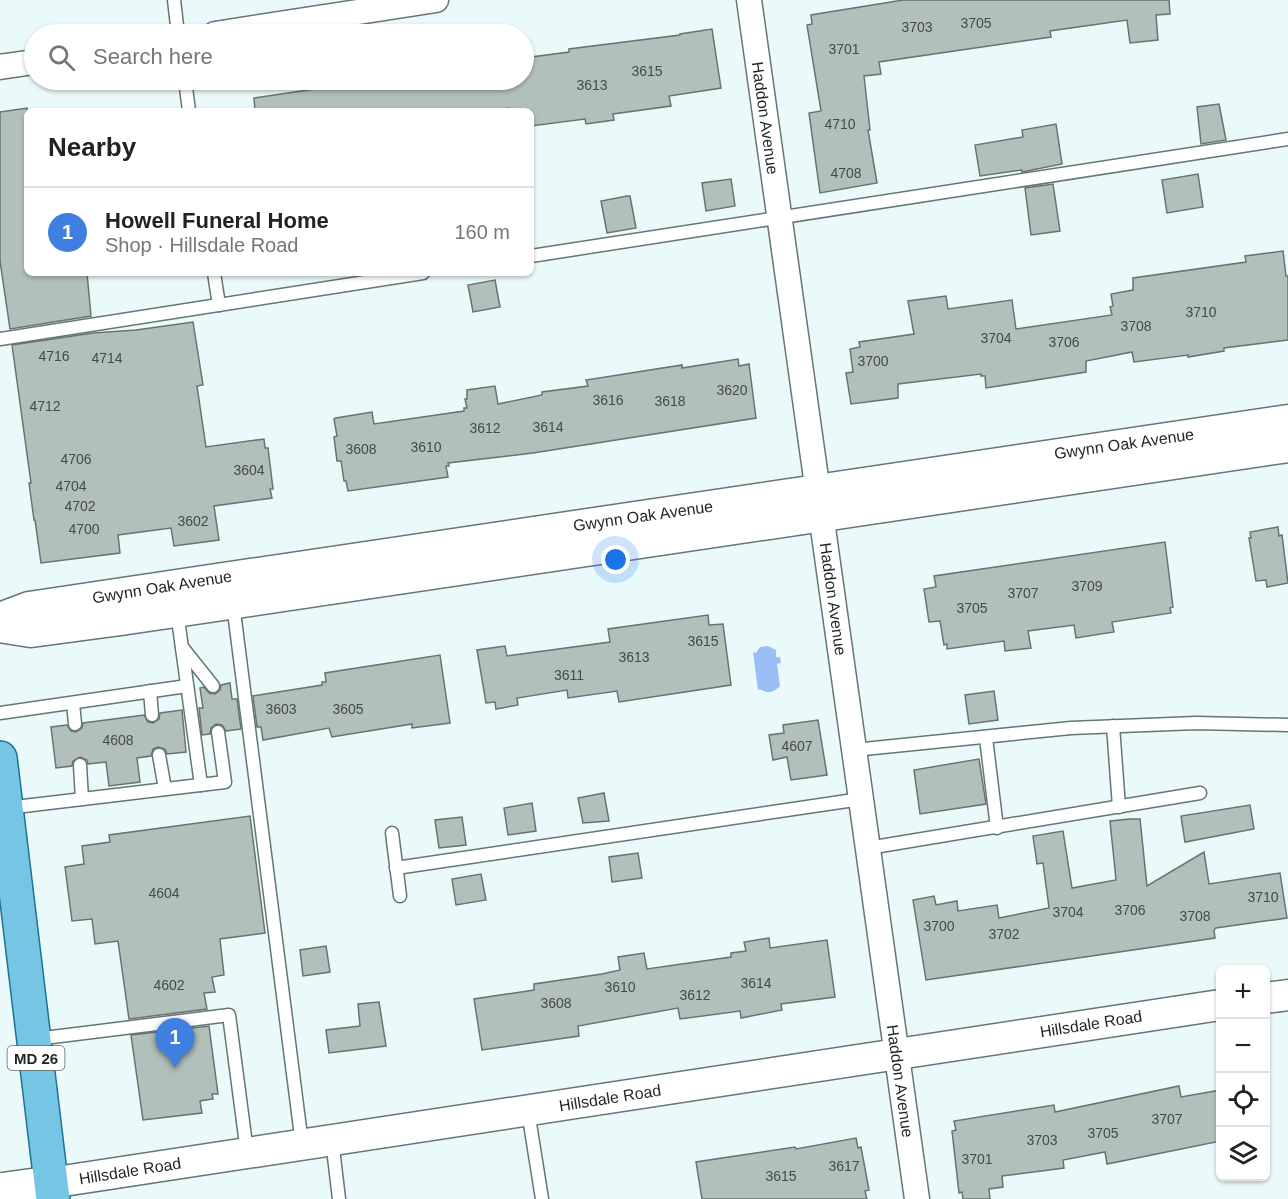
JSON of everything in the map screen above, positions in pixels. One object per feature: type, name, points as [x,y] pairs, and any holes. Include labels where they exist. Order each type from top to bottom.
[{"type":"main road","name":"MD 26","points":[[0,758],[52,1191]]},
{"type":"main road","name":"Hillsdale Road","points":[[0,1190],[52,1191]]},
{"type":"street","points":[[280,24],[436,0]]},
{"type":"street","name":"Haddon Avenue","points":[[749,0],[917,1199]]},
{"type":"street","points":[[0,67],[24,63]]},
{"type":"street","name":"Gwynn Oak Avenue","points":[[0,627],[31,632],[233,604],[1288,420]]},
{"type":"street","name":"Gwynn Oak Avenue","points":[[0,618],[29,607],[819,502],[1288,447]]},
{"type":"street","points":[[1270,997],[1288,995]]},
{"type":"street","name":"Hillsdale Road","points":[[52,1191],[247,1153],[1216,1006]]},
{"type":"lane","points":[[174,0],[177,24]]},
{"type":"lane","points":[[186,90],[189,108]]},
{"type":"lane","points":[[534,256],[1288,139]]},
{"type":"lane","points":[[214,276],[219,305]]},
{"type":"lane","points":[[0,339],[404,276]]},
{"type":"lane","points":[[233,604],[302,1145]]},
{"type":"lane","points":[[177,612],[201,784]]},
{"type":"lane","points":[[182,646],[213,686]]},
{"type":"lane","points":[[0,713],[188,686]]},
{"type":"lane","points":[[150,691],[152,715]]},
{"type":"lane","points":[[73,703],[75,724]]},
{"type":"lane","points":[[854,750],[1071,728],[1196,723],[1288,725]]},
{"type":"lane","points":[[1113,726],[1119,807]]},
{"type":"lane","points":[[6,808],[225,782],[218,732]]},
{"type":"lane","points":[[986,738],[997,828]]},
{"type":"lane","points":[[159,755],[165,789]]},
{"type":"lane","points":[[80,765],[82,799]]},
{"type":"lane","points":[[868,848],[1200,793]]},
{"type":"lane","points":[[396,868],[861,799]]},
{"type":"lane","points":[[392,833],[400,896]]},
{"type":"lane","points":[[33,1039],[229,1015],[247,1153]]},
{"type":"lane","points":[[528,1110],[542,1199]]},
{"type":"lane","points":[[332,1140],[339,1199]]},
{"type":"water","points":[[768,646],[776,650],[776,657],[780,657],[781,663],[777,664],[780,686],[773,691],[766,692],[758,690],[753,652],[756,653],[760,647]]},
{"type":"building","points":[[903,0],[1169,0],[1170,14],[1156,15],[1158,40],[1130,43],[1127,20],[1050,31],[1051,37],[879,62],[881,74],[864,76],[870,130],[868,130],[877,183],[820,193],[809,113],[821,111],[807,25],[812,24],[811,15]]},
{"type":"building","points":[[712,29],[721,88],[669,96],[671,106],[613,114],[614,120],[586,124],[585,119],[534,126],[534,108],[255,108],[254,98],[308,90],[534,90],[534,57],[569,52],[569,49]]},
{"type":"building","points":[[1219,104],[1226,140],[1201,144],[1197,107]]},
{"type":"building","points":[[24,108],[24,276],[87,276],[91,316],[10,329],[0,261],[0,112]]},
{"type":"building","points":[[1056,124],[1062,164],[1022,172],[1022,170],[980,176],[975,145],[1023,137],[1022,130]]},
{"type":"building","points":[[1198,174],[1203,207],[1167,213],[1162,180]]},
{"type":"building","points":[[731,179],[735,206],[706,211],[702,183]]},
{"type":"building","points":[[1053,184],[1060,231],[1031,235],[1025,188]]},
{"type":"building","points":[[630,196],[636,228],[607,233],[601,201]]},
{"type":"building","points":[[1283,251],[1286,276],[1288,276],[1288,340],[1224,348],[1224,351],[1188,357],[1188,355],[1134,362],[1132,352],[1086,361],[1086,372],[986,388],[985,376],[981,374],[898,384],[898,398],[851,404],[846,373],[853,372],[850,349],[860,347],[859,342],[914,334],[908,301],[946,296],[948,309],[1012,300],[1016,329],[1112,315],[1111,294],[1133,290],[1133,278],[1246,262],[1245,256]]},
{"type":"building","points":[[495,280],[500,307],[473,312],[468,285]]},
{"type":"building","points":[[193,322],[203,385],[197,386],[206,447],[264,439],[265,448],[268,448],[272,498],[214,506],[219,540],[174,546],[171,528],[118,535],[120,553],[41,563],[12,345]]},
{"type":"building","points":[[738,359],[739,366],[749,364],[756,418],[533,453],[448,463],[449,466],[446,466],[448,477],[348,491],[341,461],[337,461],[334,437],[337,436],[334,419],[336,418],[372,412],[374,424],[464,411],[464,408],[467,408],[465,399],[467,399],[467,390],[495,386],[498,404],[542,395],[542,392],[588,386],[586,380]]},
{"type":"building","points":[[1278,527],[1279,536],[1282,535],[1288,583],[1267,587],[1266,580],[1256,581],[1250,532]]},
{"type":"building","points":[[1165,542],[1173,607],[1170,608],[1171,613],[1112,622],[1114,632],[1076,638],[1074,625],[1028,631],[1031,648],[1005,651],[1004,641],[947,649],[947,644],[944,645],[940,621],[929,622],[924,589],[936,587],[934,576]]},
{"type":"building","points":[[708,615],[709,625],[723,624],[731,685],[619,702],[617,691],[568,698],[567,690],[517,698],[518,705],[496,709],[495,702],[486,703],[477,650],[505,646],[507,656],[610,642],[608,629]]},
{"type":"building","points":[[440,655],[450,723],[412,728],[412,724],[332,737],[329,728],[263,740],[261,727],[257,727],[253,696],[322,685],[322,682],[326,682],[325,673]]},
{"type":"building","points":[[230,683],[232,699],[237,699],[241,729],[226,731],[222,725],[216,724],[211,728],[210,734],[202,735],[199,708],[203,708],[200,688],[204,687],[209,693],[215,694],[220,690],[221,685]]},
{"type":"building","points":[[994,691],[998,720],[969,724],[965,695]]},
{"type":"building","points":[[182,710],[186,752],[167,754],[165,749],[158,747],[153,749],[151,756],[137,758],[140,782],[109,786],[106,762],[88,764],[87,760],[80,757],[73,761],[72,766],[56,768],[51,727],[67,725],[71,731],[76,732],[82,728],[83,723],[144,715],[148,722],[153,723],[159,719],[160,713]]},
{"type":"building","points":[[818,720],[827,775],[791,780],[787,757],[773,760],[769,735],[784,733],[783,725]]},
{"type":"building","points":[[979,759],[986,804],[920,814],[914,770]]},
{"type":"building","points":[[604,793],[609,821],[583,823],[578,798]]},
{"type":"building","points":[[532,803],[536,831],[508,835],[504,808]]},
{"type":"building","points":[[1250,805],[1254,829],[1185,842],[1181,816]]},
{"type":"building","points":[[250,816],[265,933],[220,939],[224,975],[212,977],[215,992],[204,993],[207,1009],[129,1019],[118,941],[95,944],[92,919],[72,921],[65,867],[84,864],[82,846],[110,842],[109,835]]},
{"type":"building","points":[[462,817],[466,845],[439,848],[435,820]]},
{"type":"building","points":[[1140,819],[1147,886],[1204,852],[1209,884],[1280,873],[1287,918],[1216,928],[1215,938],[926,980],[913,900],[934,896],[936,905],[957,901],[958,911],[997,905],[999,918],[1049,908],[1043,863],[1037,864],[1033,836],[1063,831],[1072,888],[1116,880],[1110,821]]},
{"type":"building","points":[[638,853],[642,878],[612,882],[609,857]]},
{"type":"building","points":[[481,874],[486,900],[456,905],[452,879]]},
{"type":"building","points":[[769,938],[770,948],[827,940],[835,997],[781,1004],[782,1010],[741,1018],[740,1011],[680,1019],[678,1008],[578,1026],[579,1036],[482,1050],[474,999],[534,990],[534,984],[620,970],[618,957],[644,953],[647,969],[731,957],[731,953],[746,951],[744,942]]},
{"type":"building","points":[[326,946],[330,972],[303,976],[300,950]]},
{"type":"building","points":[[379,1002],[386,1046],[329,1053],[326,1030],[360,1026],[358,1004]]},
{"type":"building","points":[[209,1026],[218,1094],[212,1094],[213,1099],[200,1101],[202,1113],[143,1120],[131,1035]]},
{"type":"building","points":[[1179,1086],[1181,1097],[1216,1091],[1216,1142],[1107,1164],[1105,1152],[1063,1160],[1064,1168],[1002,1176],[1003,1187],[989,1189],[990,1199],[963,1199],[962,1192],[959,1193],[952,1131],[956,1130],[954,1121],[1054,1105],[1055,1112]]},
{"type":"building","points":[[856,1138],[858,1148],[861,1147],[869,1190],[865,1191],[867,1199],[702,1199],[696,1162],[795,1147],[796,1149]]},
{"type":"place","name":"Howell Funeral Home","points":[[175,1068]]}]
